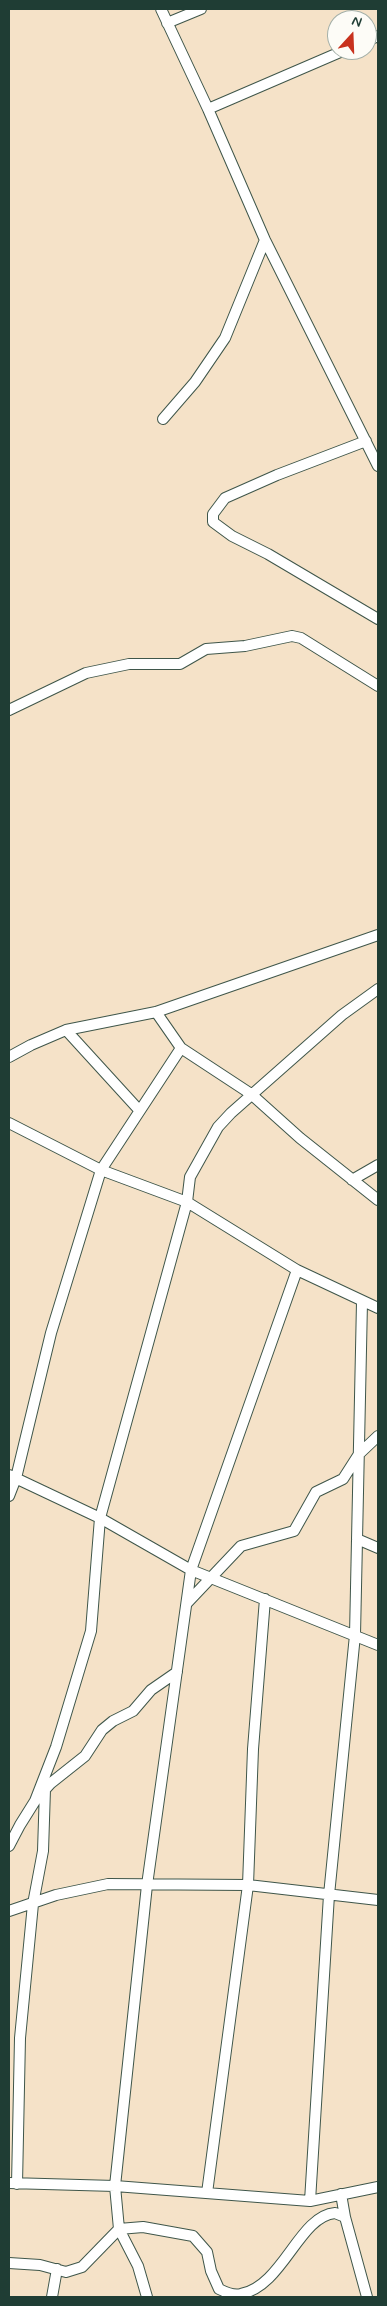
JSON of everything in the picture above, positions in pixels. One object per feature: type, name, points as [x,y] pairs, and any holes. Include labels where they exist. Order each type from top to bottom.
[{"type":"street","points":[[161,9],[208,108],[265,240],[378,466]]},
{"type":"street","points":[[167,23],[201,9]]},
{"type":"street","points":[[208,108],[327,58]]},
{"type":"street","points":[[163,419],[195,382],[224,338],[265,240]]},
{"type":"street","points":[[366,441],[276,475],[225,498],[213,514],[213,522],[232,536],[268,554],[378,619]]},
{"type":"street","points":[[9,710],[86,674],[129,664],[180,664],[206,649],[245,646],[296,636],[378,686]]},
{"type":"street","points":[[9,1057],[66,1030],[156,1012],[378,935]]},
{"type":"street","points":[[36,1801],[56,1748],[92,1631],[100,1518],[187,1202],[190,1177],[218,1127],[251,1094],[342,1015],[378,989]]},
{"type":"street","points":[[156,1012],[181,1048],[251,1094],[300,1138],[378,1200]]},
{"type":"street","points":[[66,1030],[139,1110]]},
{"type":"street","points":[[9,1496],[12,1477],[51,1333],[101,1170],[181,1048]]},
{"type":"street","points":[[9,1123],[101,1170],[187,1202],[297,1270],[378,1308]]},
{"type":"street","points":[[352,1180],[378,1165]]},
{"type":"street","points":[[147,2297],[138,2266],[119,2229],[115,2186],[147,1885],[186,1604],[191,1570],[297,1270]]},
{"type":"street","points":[[310,2201],[329,1895],[355,1635],[362,1302]]},
{"type":"street","points":[[186,1604],[240,1546],[294,1531],[316,1492],[343,1478],[359,1454],[378,1436]]},
{"type":"street","points":[[12,1477],[100,1518],[191,1570],[355,1635],[378,1646]]},
{"type":"street","points":[[357,1539],[378,1548]]},
{"type":"street","points":[[207,2193],[248,1885],[252,1749],[265,1599]]},
{"type":"street","points":[[9,1846],[20,1824],[45,1789],[85,1756],[102,1730],[133,1711],[151,1690],[177,1672]]},
{"type":"street","points":[[45,1789],[43,1851],[33,1904],[20,2038],[13,2184],[115,2186],[310,2201],[378,2187]]},
{"type":"street","points":[[9,1911],[56,1895],[108,1884],[248,1885],[378,1900]]},
{"type":"street","points":[[342,2194],[345,2217],[367,2297]]},
{"type":"street","points":[[9,2263],[40,2265],[66,2272],[82,2267],[119,2229],[143,2227],[193,2236],[207,2252],[211,2272],[219,2289],[242,2296],[260,2285],[277,2270],[320,2218],[336,2212],[345,2217]]},
{"type":"street","points":[[52,2297],[57,2269]]}]
